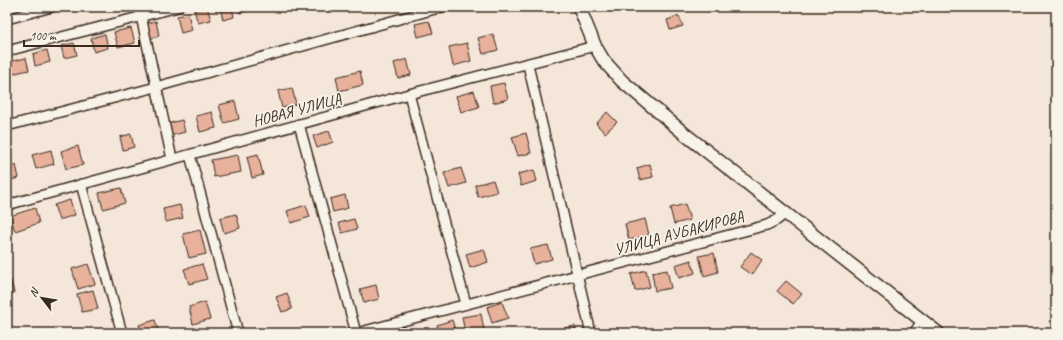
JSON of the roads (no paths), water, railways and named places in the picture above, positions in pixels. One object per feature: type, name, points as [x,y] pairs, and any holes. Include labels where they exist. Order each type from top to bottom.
[{"type":"main road","points":[[579,7],[595,46],[604,61],[622,81],[733,172],[938,333]]},
{"type":"street","points":[[7,19],[52,7]]},
{"type":"street","points":[[139,7],[172,159]]},
{"type":"street","points":[[7,51],[178,7]]},
{"type":"street","points":[[7,126],[156,87],[442,7]]},
{"type":"street","name":"НОВАЯ УЛИЦА","points":[[7,205],[409,94],[528,65],[595,46]]},
{"type":"street","points":[[528,65],[591,333]]},
{"type":"street","points":[[409,94],[466,304]]},
{"type":"street","points":[[299,124],[357,333]]},
{"type":"street","points":[[190,155],[238,333]]},
{"type":"street","points":[[81,184],[122,333]]},
{"type":"street","name":"УЛИЦА АУБАКИРОВА","points":[[357,333],[767,225],[786,213]]},
{"type":"street","points":[[914,333],[922,321]]}]
